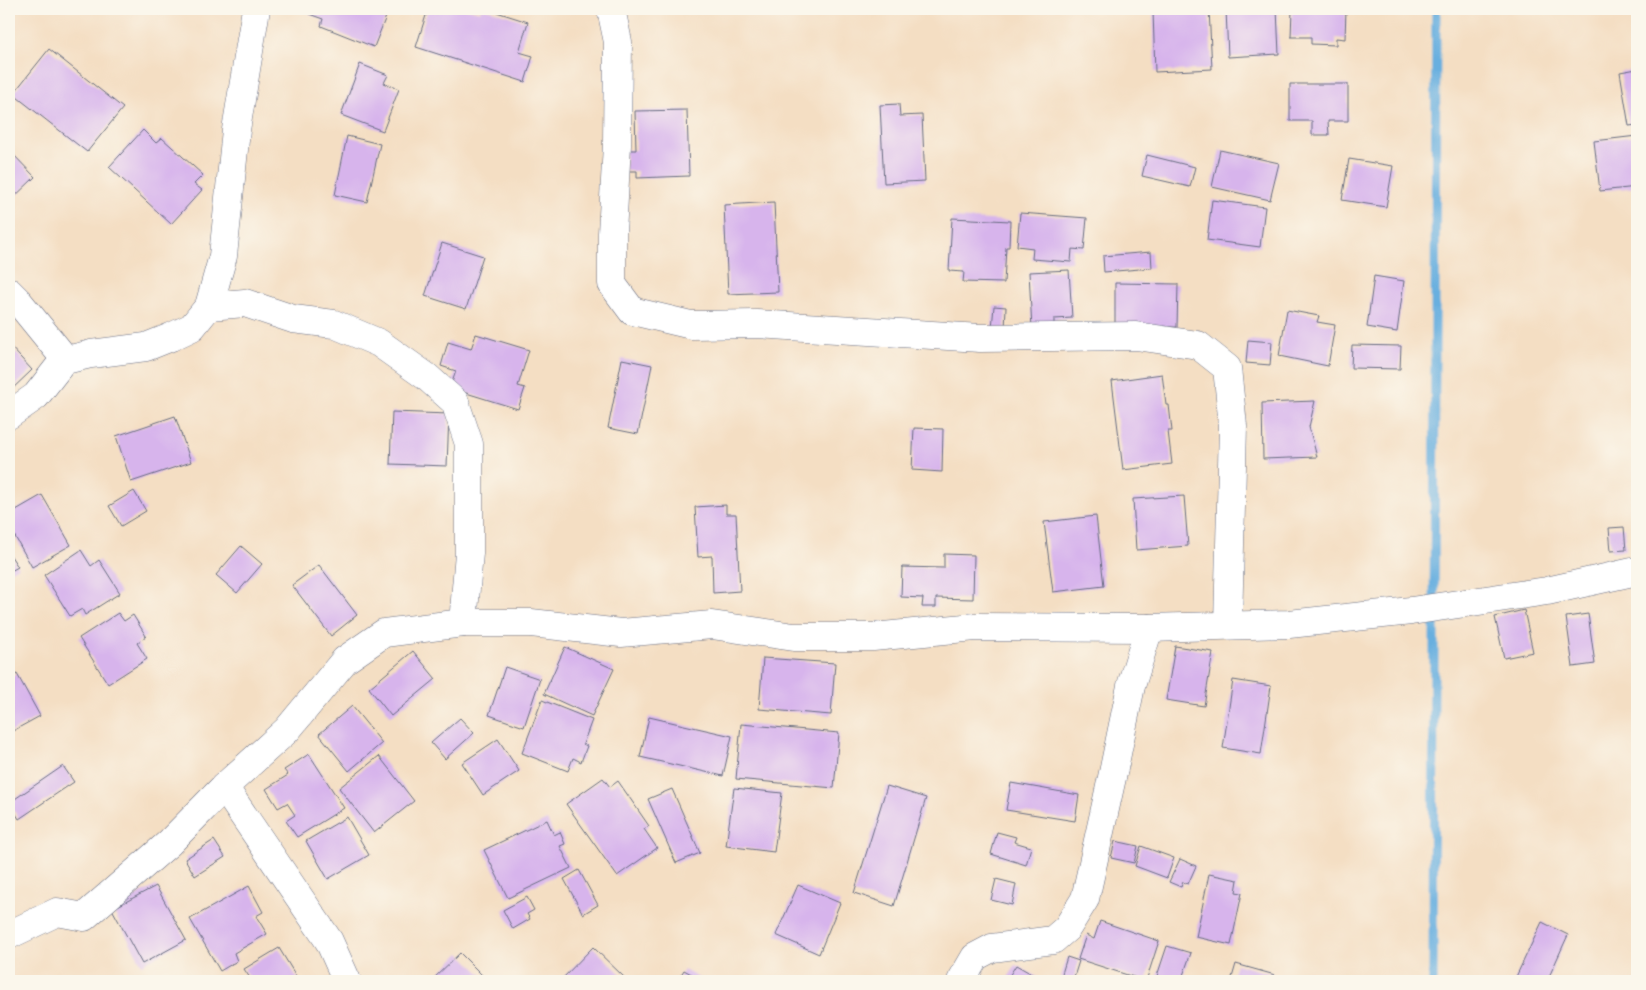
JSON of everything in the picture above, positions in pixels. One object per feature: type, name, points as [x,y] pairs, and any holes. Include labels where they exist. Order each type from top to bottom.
[{"type":"street","points":[[9,415],[36,396],[66,360],[91,354],[146,347],[192,327],[209,306],[223,256],[236,130],[256,9]]},
{"type":"street","points":[[611,9],[618,42],[617,144],[612,233],[612,284],[632,311],[691,325],[757,324],[980,338],[1136,336],[1198,345],[1227,368],[1233,426],[1228,625]]},
{"type":"street","points":[[9,292],[66,360]]},
{"type":"street","points":[[209,306],[245,303],[293,319],[334,324],[379,343],[427,377],[455,402],[469,444],[469,553],[463,623]]},
{"type":"street","points":[[9,935],[57,912],[84,917],[169,843],[224,787],[287,730],[345,660],[384,634],[463,623],[531,623],[621,633],[712,625],[794,637],[873,637],[974,627],[1149,628],[1289,624],[1411,611],[1547,591],[1637,571]]},
{"type":"street","points":[[961,981],[975,957],[992,948],[1053,940],[1067,928],[1085,899],[1114,773],[1130,686],[1149,628]]},
{"type":"street","points":[[224,787],[329,941],[348,981]]},
{"type":"building","points":[[311,9],[389,9],[374,47],[321,26],[323,19],[309,14]]},
{"type":"building","points":[[428,9],[469,9],[480,12],[481,9],[487,9],[528,22],[519,52],[533,56],[525,82],[416,47]]},
{"type":"building","points":[[1209,9],[1212,69],[1155,72],[1153,11]]},
{"type":"building","points":[[1226,9],[1277,9],[1279,54],[1228,57]]},
{"type":"building","points":[[1292,9],[1346,9],[1345,39],[1336,38],[1336,45],[1311,44],[1311,37],[1291,37]]},
{"type":"building","points":[[49,49],[123,108],[87,152],[13,94]]},
{"type":"building","points":[[360,64],[388,75],[384,83],[399,89],[383,131],[341,115]]},
{"type":"building","points":[[1637,69],[1637,125],[1629,126],[1620,72]]},
{"type":"building","points":[[1290,84],[1348,84],[1348,121],[1328,121],[1329,135],[1312,135],[1312,121],[1290,121]]},
{"type":"building","points":[[899,104],[900,116],[922,115],[925,181],[884,183],[880,105]]},
{"type":"building","points":[[687,110],[689,176],[637,178],[637,171],[626,171],[625,150],[636,150],[635,111]]},
{"type":"building","points":[[143,130],[156,143],[162,138],[203,175],[194,184],[202,190],[171,224],[109,167]]},
{"type":"building","points":[[347,136],[380,144],[367,202],[335,195]]},
{"type":"building","points":[[1637,136],[1637,187],[1600,191],[1594,141]]},
{"type":"building","points":[[9,150],[35,177],[9,202]]},
{"type":"building","points":[[1220,150],[1279,163],[1270,200],[1212,187]]},
{"type":"building","points":[[1147,155],[1195,167],[1190,187],[1142,176]]},
{"type":"building","points":[[1349,159],[1393,166],[1386,207],[1342,200]]},
{"type":"building","points":[[1212,200],[1265,207],[1260,247],[1207,240]]},
{"type":"building","points":[[774,202],[778,292],[728,294],[724,205]]},
{"type":"building","points":[[1020,213],[1087,218],[1084,250],[1072,249],[1071,262],[1032,259],[1033,248],[1017,246]]},
{"type":"building","points":[[952,218],[1010,221],[1009,247],[1006,247],[1004,283],[963,282],[964,272],[949,271]]},
{"type":"building","points":[[442,243],[483,256],[466,309],[425,296]]},
{"type":"building","points":[[1151,252],[1152,268],[1104,272],[1103,256]]},
{"type":"building","points":[[1069,270],[1072,318],[1054,319],[1054,328],[1032,329],[1029,272]]},
{"type":"building","points":[[1374,276],[1404,281],[1397,332],[1367,327]]},
{"type":"building","points":[[1115,283],[1178,284],[1177,327],[1115,327]]},
{"type":"building","points":[[994,306],[1006,307],[1005,329],[992,328]]},
{"type":"building","points":[[1287,310],[1319,316],[1317,322],[1335,325],[1328,366],[1279,356]]},
{"type":"building","points":[[476,334],[529,350],[518,386],[525,388],[518,409],[450,388],[456,371],[441,366],[448,342],[471,349]]},
{"type":"building","points":[[1248,340],[1272,342],[1270,365],[1246,363]]},
{"type":"building","points":[[9,345],[32,370],[9,392]]},
{"type":"building","points":[[1352,345],[1401,346],[1400,369],[1351,368]]},
{"type":"building","points":[[622,359],[652,365],[638,434],[608,428]]},
{"type":"building","points":[[1162,374],[1166,405],[1169,405],[1172,431],[1168,431],[1172,464],[1123,470],[1112,381]]},
{"type":"building","points":[[1315,401],[1309,427],[1317,457],[1263,459],[1262,403]]},
{"type":"building","points":[[392,412],[449,414],[447,466],[390,464]]},
{"type":"building","points":[[175,416],[191,462],[131,482],[116,436]]},
{"type":"building","points":[[914,428],[943,429],[942,472],[912,470]]},
{"type":"building","points":[[134,491],[146,511],[121,526],[109,506]]},
{"type":"building","points":[[42,495],[71,545],[32,567],[9,526],[9,514]]},
{"type":"building","points":[[1184,496],[1188,546],[1136,550],[1133,499]]},
{"type":"building","points":[[726,505],[726,514],[736,514],[740,591],[713,593],[712,556],[698,557],[695,507]]},
{"type":"building","points":[[1096,516],[1104,586],[1053,592],[1044,522]]},
{"type":"building","points":[[1624,527],[1626,550],[1611,551],[1609,528]]},
{"type":"building","points":[[241,546],[262,564],[237,593],[216,575]]},
{"type":"building","points":[[81,550],[91,566],[99,560],[120,593],[85,615],[82,609],[70,616],[44,575]]},
{"type":"building","points":[[9,553],[18,567],[9,572]]},
{"type":"building","points":[[944,554],[974,555],[973,599],[936,598],[936,607],[922,607],[923,598],[901,597],[902,567],[944,568]]},
{"type":"building","points":[[319,565],[357,615],[331,636],[292,585]]},
{"type":"building","points":[[1524,610],[1533,652],[1504,658],[1495,617]]},
{"type":"building","points":[[118,613],[124,621],[133,615],[146,636],[137,643],[147,659],[108,684],[79,638]]},
{"type":"building","points":[[1588,614],[1595,664],[1573,667],[1566,617]]},
{"type":"building","points":[[1175,646],[1213,652],[1204,706],[1166,700]]},
{"type":"building","points":[[565,647],[614,669],[592,716],[544,694]]},
{"type":"building","points":[[413,651],[436,679],[391,716],[369,688]]},
{"type":"building","points":[[763,658],[835,663],[831,715],[759,709]]},
{"type":"building","points":[[505,667],[540,679],[524,727],[489,715]]},
{"type":"building","points":[[17,674],[40,716],[9,733],[9,678]]},
{"type":"building","points":[[1233,680],[1271,686],[1261,754],[1223,748]]},
{"type":"building","points":[[542,700],[592,720],[583,744],[587,746],[581,762],[573,758],[568,771],[522,753]]},
{"type":"building","points":[[352,706],[382,743],[349,771],[319,734]]},
{"type":"building","points":[[649,717],[732,736],[723,776],[640,757]]},
{"type":"building","points":[[460,718],[474,733],[445,759],[431,743]]},
{"type":"building","points":[[741,724],[839,733],[834,788],[736,779]]},
{"type":"building","points":[[498,739],[519,771],[483,795],[462,763]]},
{"type":"building","points":[[309,754],[344,808],[297,837],[286,821],[295,815],[287,803],[278,808],[266,789],[288,775],[284,770]]},
{"type":"building","points":[[379,756],[414,801],[374,833],[339,788]]},
{"type":"building","points":[[63,766],[74,782],[19,819],[9,803]]},
{"type":"building","points":[[603,778],[610,787],[618,781],[649,826],[644,829],[657,848],[617,876],[566,804]]},
{"type":"building","points":[[1011,783],[1079,795],[1075,821],[1006,810]]},
{"type":"building","points":[[887,786],[926,798],[894,906],[854,893]]},
{"type":"building","points":[[734,788],[782,793],[774,852],[726,846]]},
{"type":"building","points":[[672,789],[700,853],[676,863],[648,799]]},
{"type":"building","points":[[347,817],[369,855],[328,879],[306,841]]},
{"type":"building","points":[[547,820],[554,835],[560,832],[565,844],[560,846],[571,868],[508,898],[484,850]]},
{"type":"building","points":[[997,832],[1016,837],[1014,842],[1031,847],[1026,865],[991,854]]},
{"type":"building","points":[[214,840],[225,857],[195,876],[185,859]]},
{"type":"building","points":[[1115,841],[1138,846],[1134,863],[1111,858]]},
{"type":"building","points":[[1141,846],[1174,858],[1167,878],[1135,866]]},
{"type":"building","points":[[1180,859],[1196,866],[1188,884],[1183,882],[1181,887],[1169,882]]},
{"type":"building","points":[[579,870],[598,905],[583,914],[564,879]]},
{"type":"building","points":[[1209,874],[1238,880],[1236,892],[1242,893],[1231,945],[1196,937]]},
{"type":"building","points":[[996,879],[1016,884],[1012,905],[991,900]]},
{"type":"building","points":[[798,885],[840,903],[819,954],[776,935]]},
{"type":"building","points":[[156,886],[186,940],[142,964],[112,909]]},
{"type":"building","points":[[249,886],[263,912],[256,916],[267,934],[234,953],[237,961],[220,971],[190,919]]},
{"type":"building","points":[[527,897],[534,910],[527,914],[530,919],[513,929],[503,910]]},
{"type":"building","points":[[1100,921],[1159,941],[1146,981],[1078,959],[1086,935],[1094,939]]},
{"type":"building","points":[[1542,922],[1568,935],[1547,981],[1514,981]]},
{"type":"building","points":[[1167,946],[1191,953],[1181,981],[1173,981],[1157,976]]},
{"type":"building","points":[[593,947],[625,978],[622,981],[560,981]]},
{"type":"building","points":[[279,948],[299,981],[252,981],[244,969]]},
{"type":"building","points":[[460,953],[488,981],[431,981]]},
{"type":"building","points":[[1067,957],[1079,961],[1073,980],[1061,977]]},
{"type":"building","points":[[1236,964],[1275,975],[1273,981],[1231,981]]},
{"type":"building","points":[[1016,965],[1044,981],[1006,981]]},
{"type":"building","points":[[684,970],[704,981],[677,981]]},
{"type":"waterway","points":[[1433,981],[1436,9]]}]
